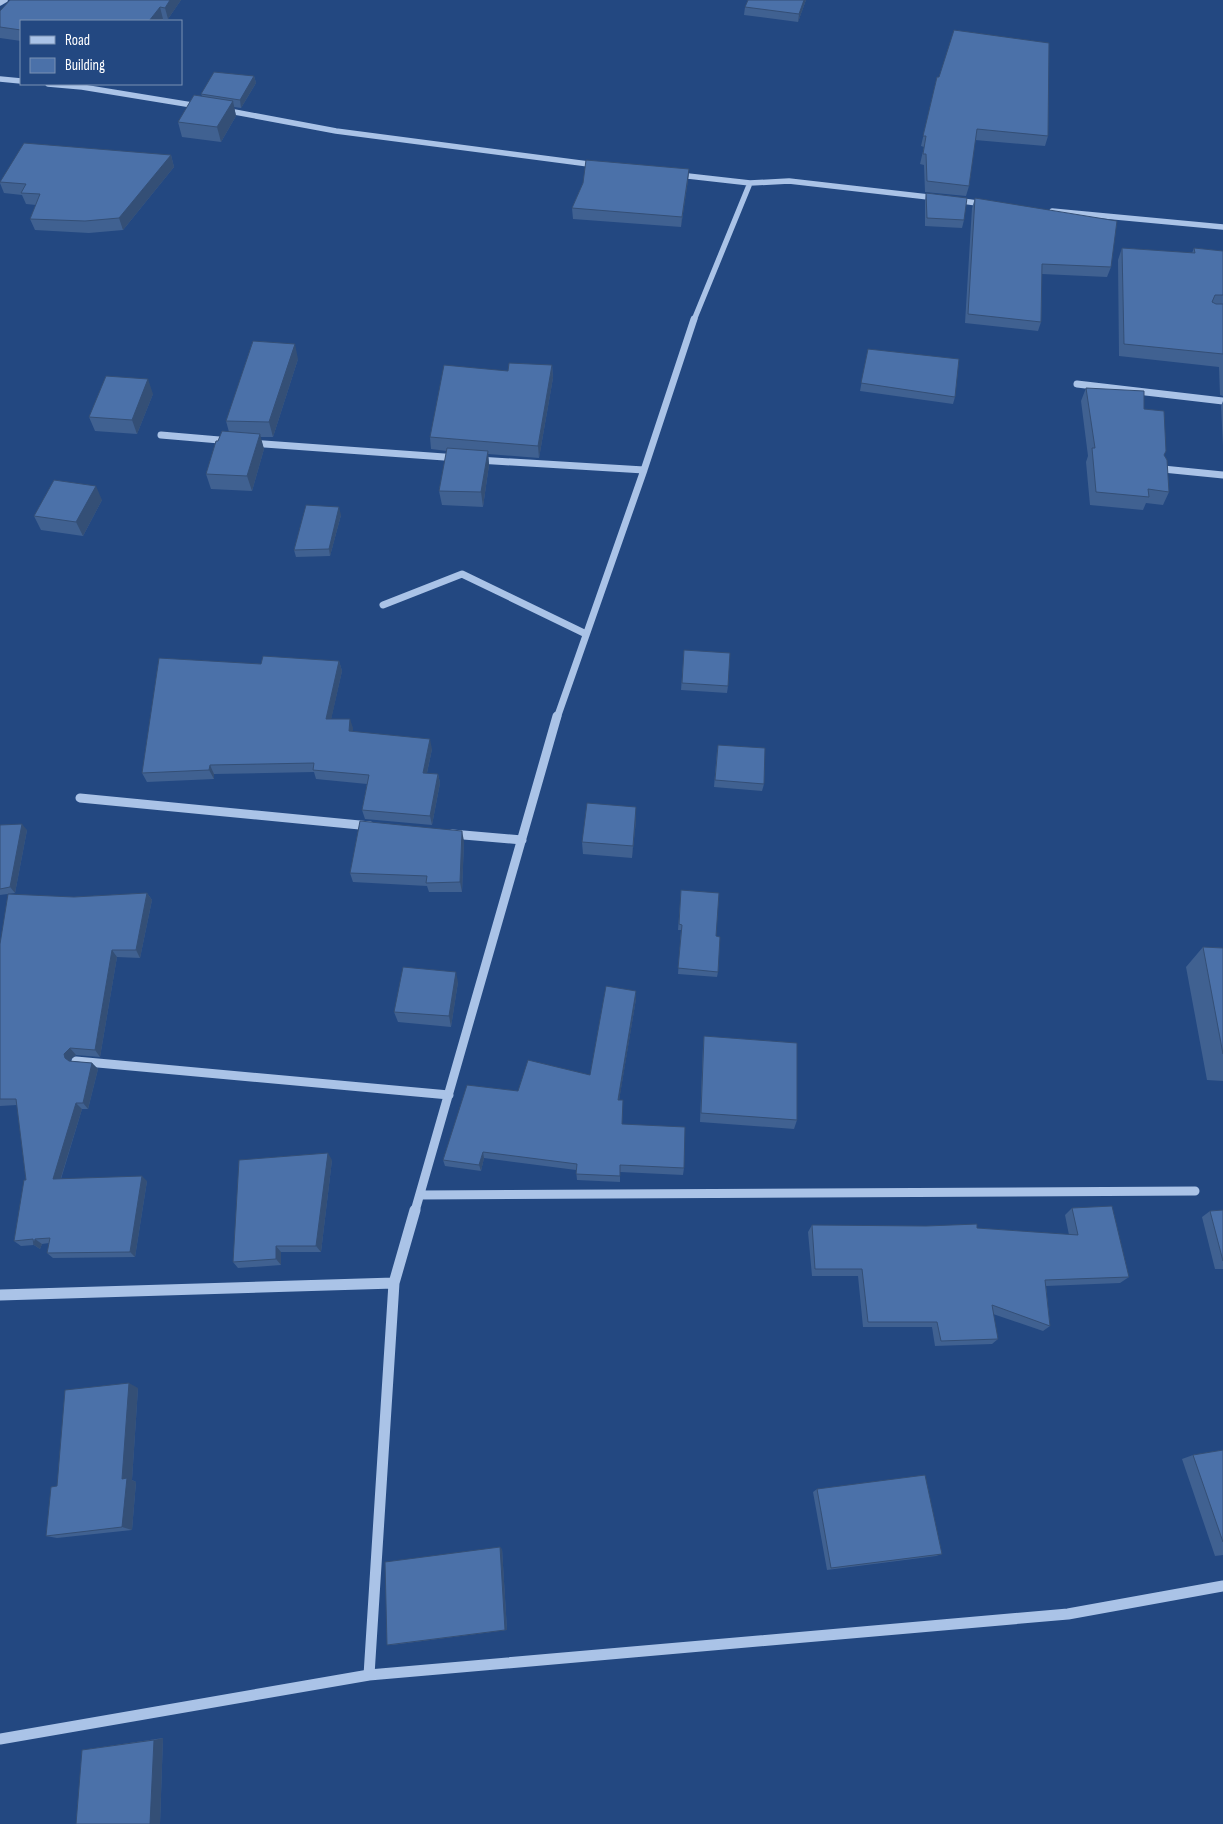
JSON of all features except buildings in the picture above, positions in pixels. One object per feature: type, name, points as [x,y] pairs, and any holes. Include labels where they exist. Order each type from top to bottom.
[{"type":"street","points":[[0,3],[5,0]]},
{"type":"street","points":[[0,79],[20,81]]},
{"type":"street","points":[[59,85],[201,106]]},
{"type":"street","points":[[220,110],[336,132],[606,166]]},
{"type":"street","points":[[673,174],[750,183],[789,181],[942,199]]},
{"type":"street","points":[[369,1675],[394,1283],[555,722],[644,470],[690,330],[750,183]]},
{"type":"street","points":[[951,200],[990,204]]},
{"type":"street","points":[[1048,210],[1223,227]]},
{"type":"street","points":[[1077,384],[1223,401]]},
{"type":"street","points":[[161,435],[409,455],[644,470]]},
{"type":"street","points":[[1163,469],[1223,475]]},
{"type":"street","points":[[383,605],[462,574],[586,634]]},
{"type":"street","points":[[80,798],[383,827]]},
{"type":"street","points":[[442,833],[522,840]]},
{"type":"street","points":[[76,1061],[449,1096]]},
{"type":"street","points":[[420,1195],[1195,1191]]},
{"type":"street","points":[[0,1295],[394,1283]]},
{"type":"street","points":[[0,1740],[369,1675],[1068,1614],[1223,1586]]}]
